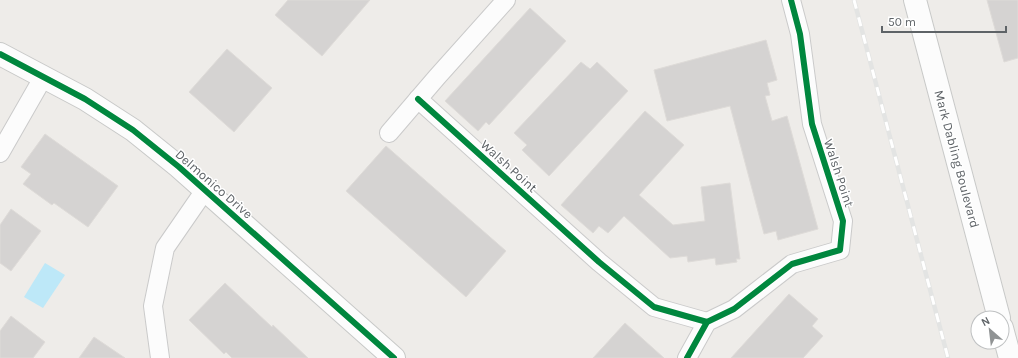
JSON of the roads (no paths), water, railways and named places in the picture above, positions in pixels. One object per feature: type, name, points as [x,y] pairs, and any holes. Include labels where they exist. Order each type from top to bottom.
[{"type":"street","points":[[390,133],[418,99],[506,0]]},
{"type":"street","name":"Walsh Point","points":[[418,99],[599,262],[654,308],[707,322],[734,310],[792,264],[840,250],[843,221],[812,124],[800,34],[791,0]]},
{"type":"street","name":"Mark Dabling Boulevard","points":[[915,0],[997,310]]},
{"type":"street","name":"Delmonico Drive","points":[[0,54],[85,99],[133,130],[205,190],[394,358]]},
{"type":"street","points":[[0,153],[44,76]]},
{"type":"street","points":[[160,358],[153,306],[165,248],[205,190]]},
{"type":"street","points":[[687,358],[707,322]]},
{"type":"water","points":[[45,263],[65,275],[43,308],[24,297]]},
{"type":"railway","points":[[854,0],[948,358]]}]
